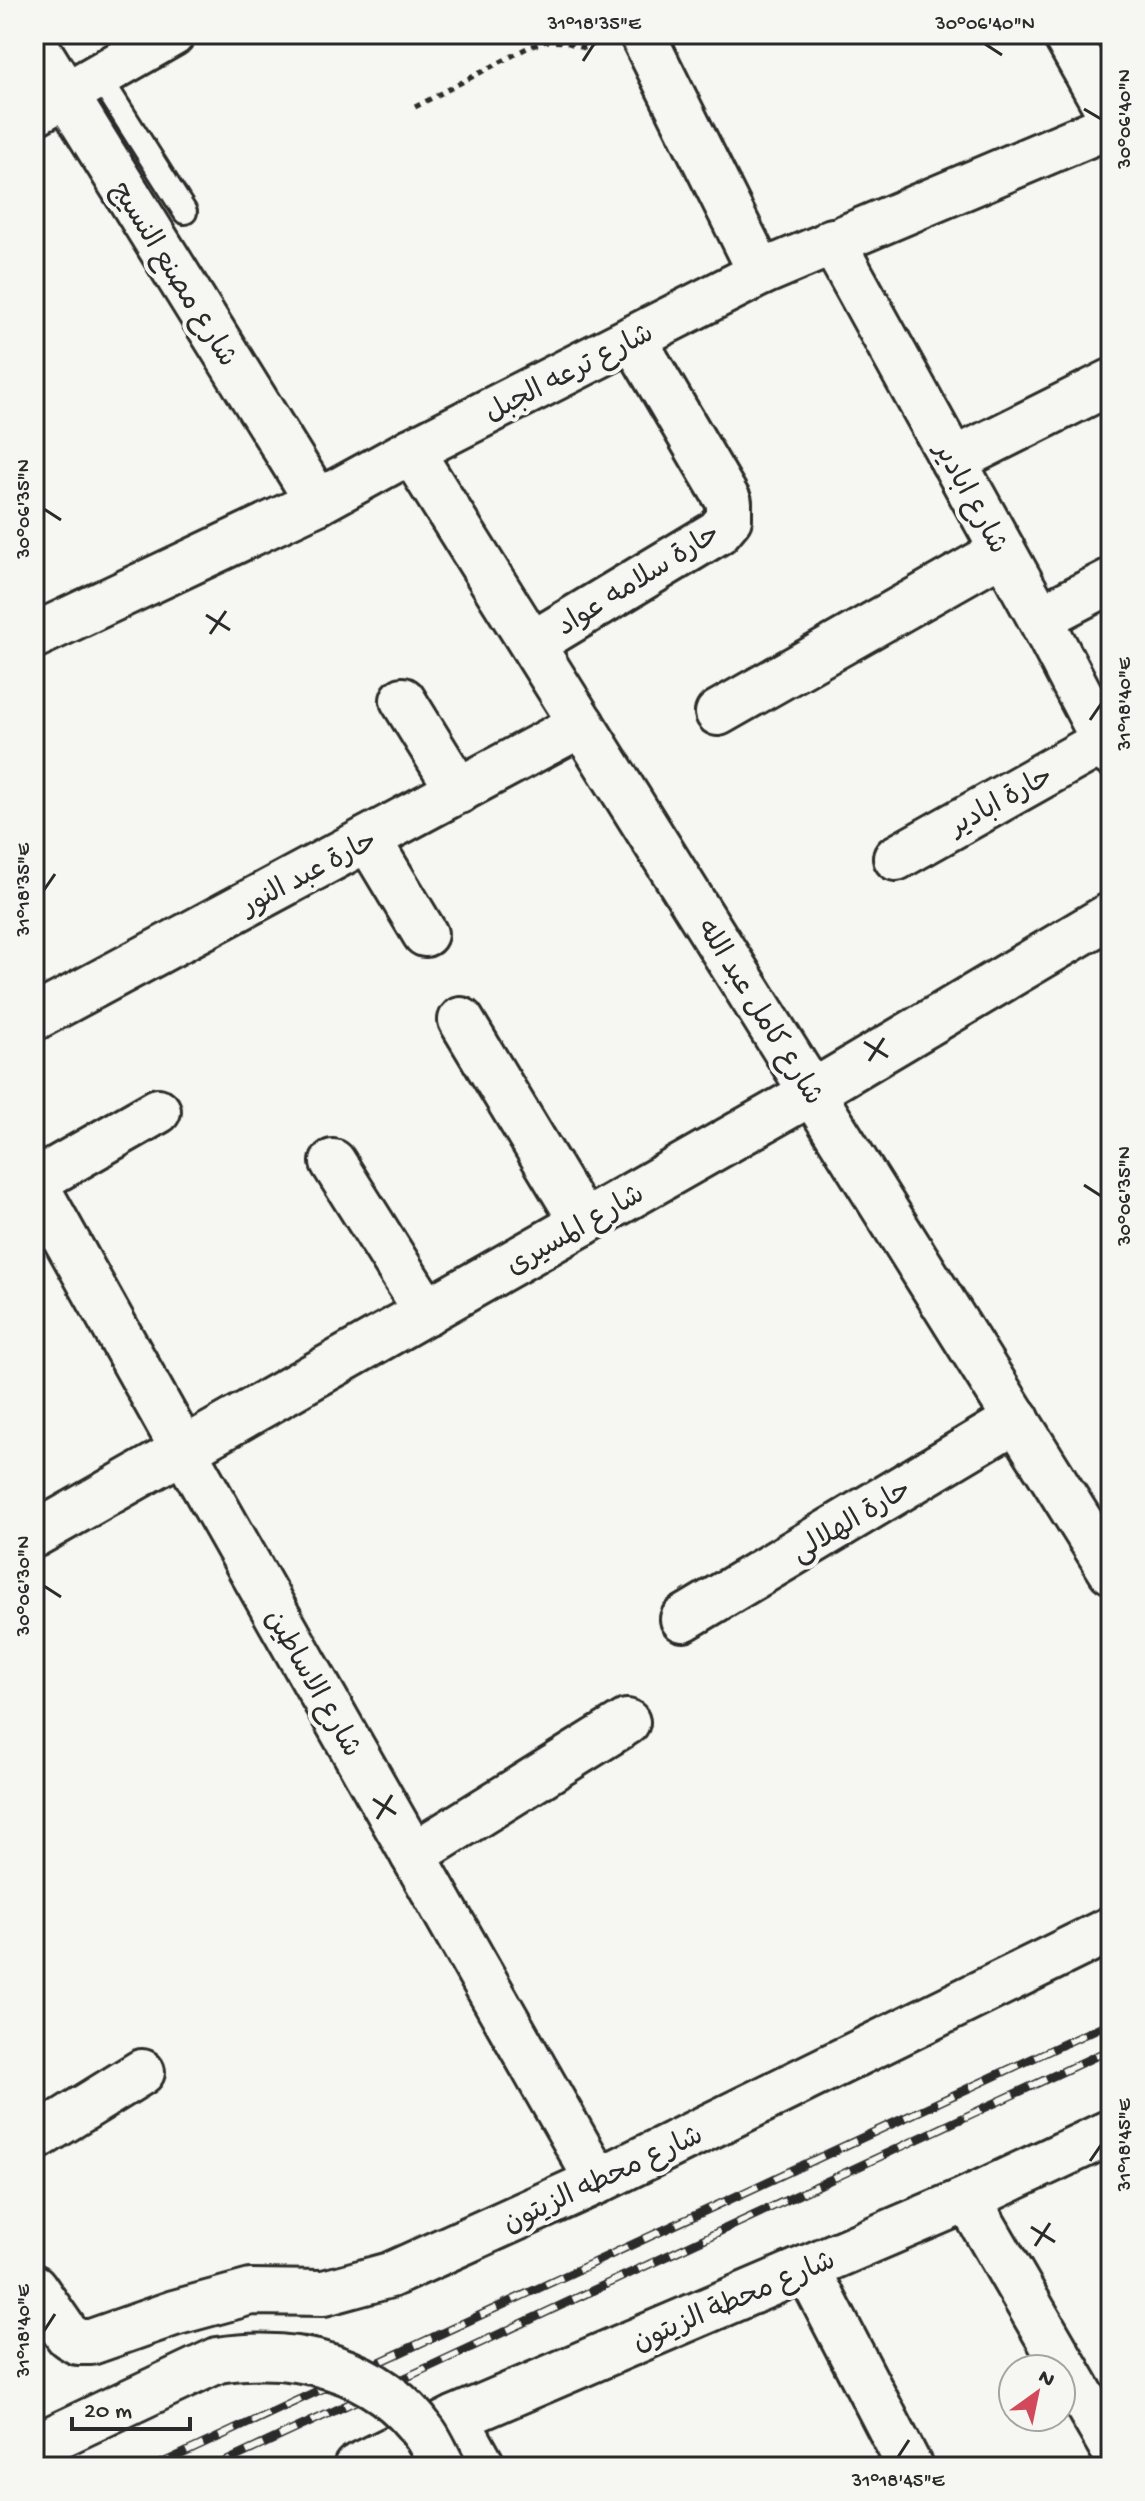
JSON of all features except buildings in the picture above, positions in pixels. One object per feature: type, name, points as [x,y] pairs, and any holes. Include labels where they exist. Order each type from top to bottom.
[{"type":"street","points":[[66,94],[172,34]]},
{"type":"street","points":[[642,34],[761,273]]},
{"type":"street","points":[[1065,34],[1111,116]]},
{"type":"street","name":"شارع مصنع النسيج","points":[[34,43],[318,502]]},
{"type":"street","name":"شارع ترعه الجبل","points":[[34,636],[318,502],[411,451],[761,273],[1111,125]]},
{"type":"street","name":"شارع ابادير","points":[[832,241],[1040,618],[1107,748]]},
{"type":"street","name":"حارة سلامه عواد","points":[[532,644],[718,532],[729,519],[729,502],[633,338]]},
{"type":"street","points":[[953,461],[1111,382]]},
{"type":"street","name":"شارع كامل عبد الله","points":[[411,451],[1111,1571]]},
{"type":"street","points":[[718,713],[1003,551]]},
{"type":"street","points":[[1040,618],[1111,581]]},
{"type":"street","points":[[403,700],[459,791]]},
{"type":"street","name":"حارة عبد النور","points":[[34,1018],[582,724]]},
{"type":"street","name":"حارة ابادير","points":[[896,858],[1107,748]]},
{"type":"street","points":[[368,839],[425,934]]},
{"type":"street","name":"شارع المسيرى","points":[[34,1535],[813,1092],[1111,915]]},
{"type":"street","points":[[461,1020],[583,1223]]},
{"type":"street","points":[[34,1182],[158,1111]]},
{"type":"street","points":[[333,1162],[427,1312]]},
{"type":"street","name":"شارع الاساطين","points":[[34,1182],[598,2181]]},
{"type":"street","name":"حارة الهلالى","points":[[683,1619],[1017,1419]]},
{"type":"street","points":[[413,1855],[627,1722]]},
{"type":"street","name":"شارع محطه الزيتون","points":[[34,2287],[68,2336],[78,2342],[91,2342],[174,2313],[251,2292],[324,2293],[390,2275],[598,2181],[1111,1929]]},
{"type":"street","points":[[34,2139],[142,2072]]},
{"type":"street","name":"شارع محطة الزيتون","points":[[356,2467],[406,2456],[456,2418],[968,2199],[1111,2132]]},
{"type":"street","points":[[968,2199],[1111,2446]]},
{"type":"street","points":[[807,2268],[910,2467]]},
{"type":"street","points":[[34,2447],[218,2360],[251,2355],[284,2356],[317,2361],[377,2389],[403,2410],[425,2434],[443,2467]]},
{"type":"street","points":[[456,2418],[483,2467]]},
{"type":"lane","points":[[66,94],[185,212]]},
{"type":"path","points":[[415,107],[536,44],[565,42],[584,48],[616,34]]},
{"type":"railway","points":[[154,2467],[1111,2022]]},
{"type":"railway","points":[[214,2467],[1111,2049]]}]
